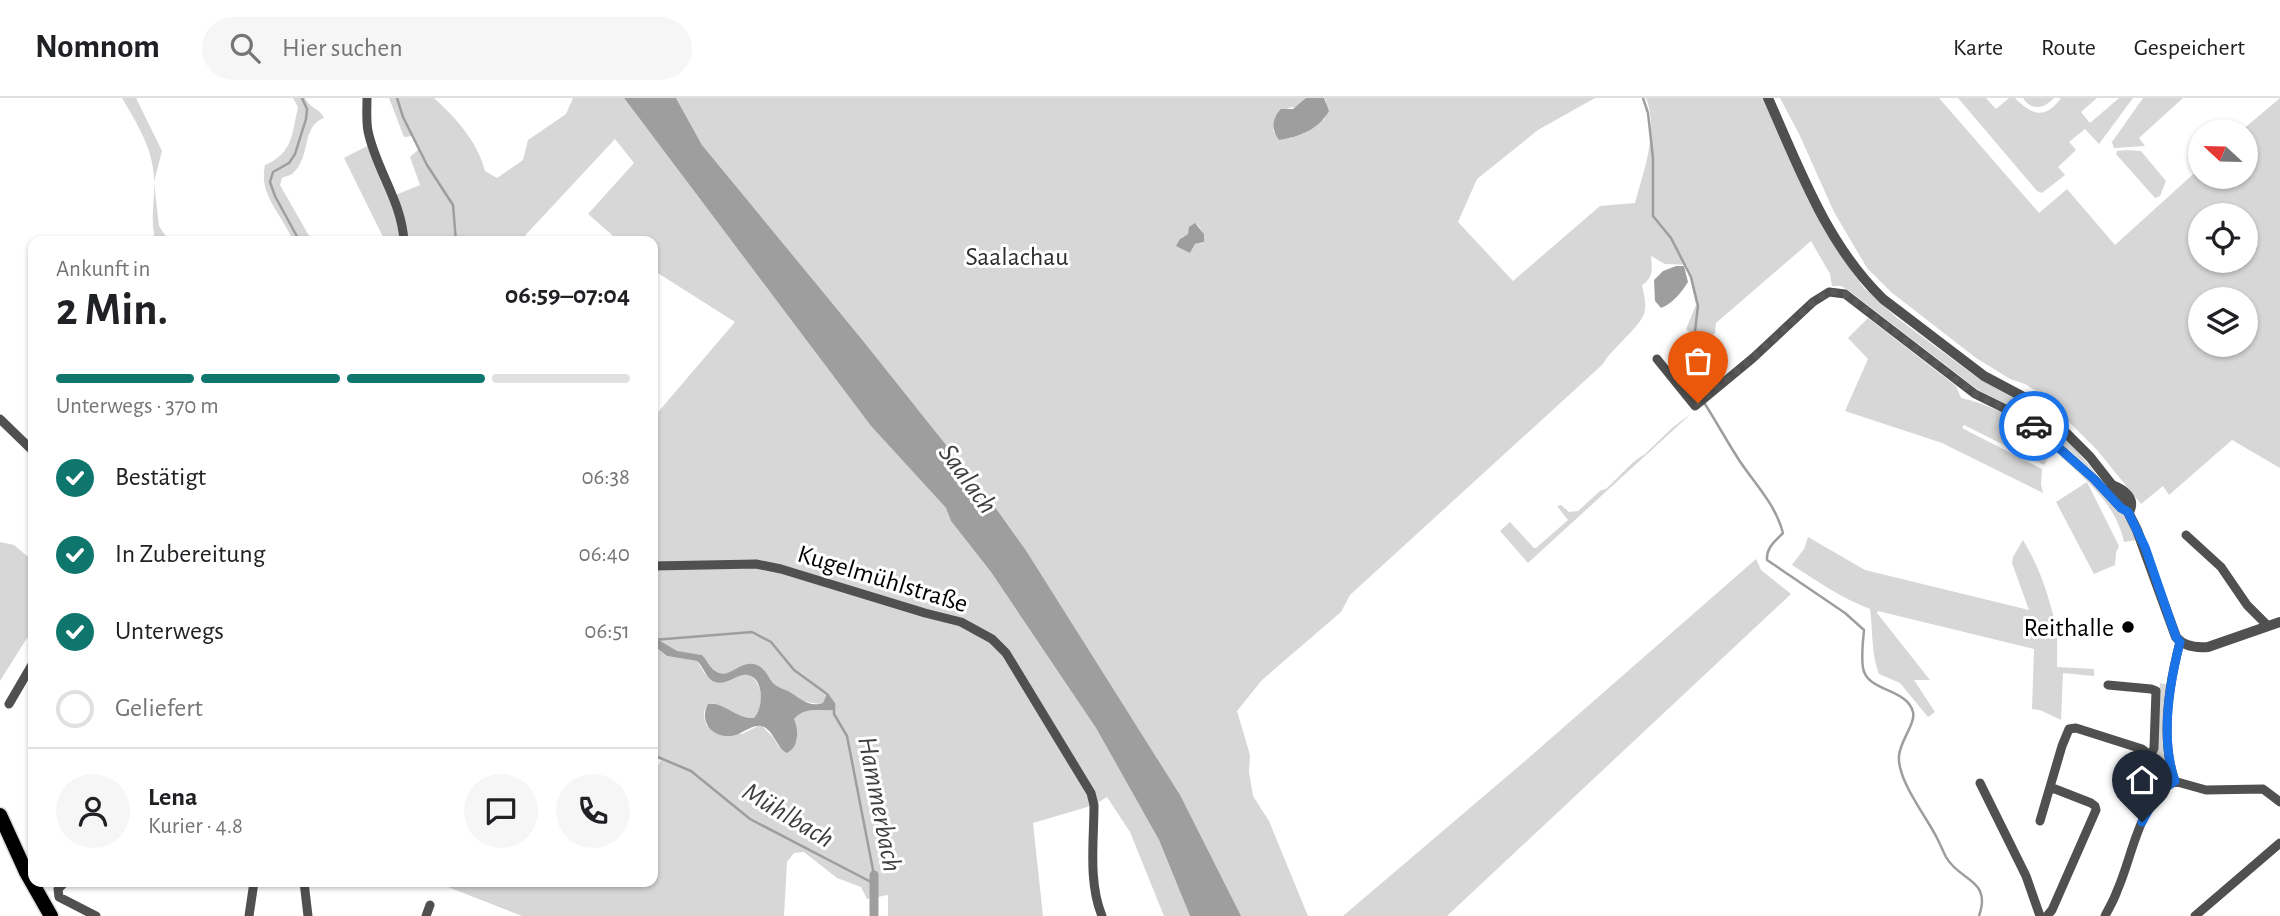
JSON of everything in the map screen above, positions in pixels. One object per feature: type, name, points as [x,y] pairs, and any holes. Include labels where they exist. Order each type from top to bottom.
[{"type":"main road","points":[[0,815],[28,876]]},
{"type":"main road","points":[[34,887],[48,915]]},
{"type":"street","points":[[367,98],[368,130],[376,158],[401,219],[403,236]]},
{"type":"street","points":[[1768,98],[1812,198],[1849,259],[1868,284],[1883,299],[1984,376],[2044,411],[2090,457],[2111,484],[2145,547],[2180,642],[2196,648],[2208,648],[2280,622]]},
{"type":"street","points":[[1657,359],[1695,406],[1753,358],[1813,302],[1829,292],[1839,292],[1975,394],[2038,428],[2128,512]]},
{"type":"street","points":[[0,419],[28,446]]},
{"type":"street","points":[[2186,535],[2221,568],[2247,605],[2267,625]]},
{"type":"street","name":"Kugelmühlstraße","points":[[658,566],[768,566],[961,622],[992,639],[1006,653],[1091,793],[1094,805],[1094,883],[1102,916]]},
{"type":"street","points":[[2175,781],[2169,753],[2168,724],[2180,642]]},
{"type":"street","points":[[9,704],[28,672]]},
{"type":"street","points":[[2108,685],[2156,691],[2154,748],[2151,756]]},
{"type":"street","points":[[2040,821],[2062,746],[2070,729],[2076,728],[2142,749],[2151,756],[2164,778],[2206,790],[2263,789],[2280,802]]},
{"type":"street","points":[[2105,916],[2142,822],[2165,786],[2175,781]]},
{"type":"street","points":[[1980,783],[2026,876],[2040,916]]},
{"type":"street","points":[[2047,916],[2096,810],[2091,803],[2050,787]]},
{"type":"street","points":[[2195,916],[2280,843]]},
{"type":"street","points":[[60,887],[58,892],[61,899],[96,916]]},
{"type":"street","points":[[249,916],[253,887]]},
{"type":"street","points":[[305,887],[308,916]]},
{"type":"street","points":[[426,916],[430,905]]},
{"type":"green space","points":[[122,98],[136,98],[162,151],[154,182],[151,157]]},
{"type":"green space","points":[[293,98],[305,98],[324,118],[312,128],[299,167],[282,178],[280,185],[309,236],[291,236],[268,195],[264,176],[265,165],[281,155],[290,142],[298,107]]},
{"type":"green space","points":[[389,98],[434,98],[465,131],[477,150],[485,171],[497,178],[523,160],[528,140],[566,114],[573,98],[624,98],[871,426],[946,508],[951,521],[991,572],[1096,728],[1159,840],[1190,916],[1164,916],[1130,832],[1107,797],[1094,805],[1033,823],[1043,916],[888,916],[888,895],[867,899],[861,887],[837,878],[804,852],[794,853],[787,862],[784,916],[522,916],[448,887],[658,887],[658,766],[661,760],[658,758],[658,649],[667,656],[697,661],[705,674],[750,675],[758,684],[761,702],[754,719],[738,716],[712,703],[706,707],[704,713],[707,726],[742,734],[762,726],[779,747],[797,741],[793,719],[797,715],[812,710],[834,710],[823,703],[804,701],[777,687],[763,671],[753,665],[722,674],[713,669],[702,655],[677,652],[658,640],[658,412],[735,322],[658,273],[658,236],[613,236],[588,214],[634,163],[615,139],[525,236],[383,236],[344,158],[371,144],[393,196],[420,185],[410,157],[419,149],[413,136],[404,137]]},
{"type":"green space","name":"Saalachau","points":[[676,98],[1306,98],[1296,107],[1288,108],[1273,130],[1279,140],[1304,133],[1325,118],[1324,98],[1595,98],[1538,130],[1477,179],[1458,222],[1513,281],[1600,206],[1635,203],[1651,137],[1650,111],[1646,98],[1763,98],[1808,200],[1864,288],[1897,318],[1979,379],[2016,399],[2050,424],[2097,475],[2040,424],[2019,410],[1978,390],[1848,290],[1841,286],[1832,286],[1830,274],[1811,241],[1716,323],[1715,333],[1685,355],[1675,350],[1691,334],[1686,329],[1696,305],[1687,265],[1665,264],[1651,256],[1650,276],[1642,285],[1644,314],[1603,364],[1350,595],[1341,612],[1262,680],[1237,711],[1250,755],[1249,772],[1253,796],[1269,821],[1308,916],[1238,916],[1025,549],[990,500],[860,337],[702,145]],"holes":[[[1197,224],[1204,234],[1203,243],[1195,244],[1190,253],[1184,249],[1182,237],[1189,234]]]},
{"type":"green space","points":[[1780,98],[1939,98],[2039,213],[2067,189],[2115,245],[2188,179],[2188,189],[2258,189],[2258,119],[2255,119],[2280,98],[2280,468],[2232,440],[2169,495],[2163,486],[2141,504],[2097,450],[2042,395],[1976,358],[1891,292],[1867,268],[1834,212]]},
{"type":"green space","points":[[1958,98],[1986,98],[1996,109],[2009,98],[2015,98],[2038,113],[2049,110],[2061,98],[2097,98],[2081,112],[2090,123],[2119,98],[2133,98],[2099,144],[2085,129],[2069,142],[2076,150],[2058,167],[2065,175],[2042,193],[2037,191]]},
{"type":"green space","points":[[2023,98],[2054,98],[2046,104],[2034,107]]},
{"type":"green space","points":[[2143,98],[2183,98],[2139,138],[2145,146],[2114,148],[2112,142]]},
{"type":"green space","points":[[2117,151],[2141,151],[2166,181],[2160,196],[2155,198],[2116,154]]},
{"type":"green space","points":[[154,182],[159,226],[166,236],[154,236]]},
{"type":"green space","points":[[1868,318],[1956,386],[1961,398],[2011,417],[2055,446],[2044,465],[1964,425],[1962,428],[2042,469],[2043,493],[1942,443],[1845,411],[1868,359],[1848,338]]},
{"type":"green space","points":[[1692,413],[1528,563],[1500,531],[1510,522],[1536,548],[1568,520],[1557,506],[1561,505],[1569,512],[1578,511]]},
{"type":"green space","points":[[2063,454],[2127,519],[2137,540],[2124,542],[2108,505],[2061,457]]},
{"type":"green space","points":[[2087,482],[2119,546],[2115,565],[2094,574],[2056,502]]},
{"type":"green space","points":[[1808,537],[1865,570],[2029,610],[2012,563],[2023,540],[2039,571],[2051,605],[2057,633],[2057,667],[2094,669],[2094,676],[2063,673],[2061,720],[2032,709],[2034,649],[1878,611],[1930,680],[1914,680],[1935,712],[1928,717],[1900,683],[1879,674],[1873,650],[1870,609],[1839,594],[1792,565],[1804,549]]},
{"type":"green space","points":[[0,542],[14,545],[28,557],[28,638],[0,681]]},
{"type":"green space","points":[[1756,559],[1761,570],[1791,594],[1447,916],[1343,916],[1525,761]]},
{"type":"green space","points":[[2160,683],[2169,685],[2164,752],[2168,778],[2156,751]]},
{"type":"water","name":"Saalach","points":[[624,98],[676,98],[702,145],[990,500],[1025,549],[1180,795],[1241,916],[1190,916],[1159,840],[1096,728],[991,572],[951,521],[946,508],[871,426]]},
{"type":"water","points":[[1306,98],[1324,98],[1329,111],[1325,118],[1307,132],[1279,140],[1274,128],[1278,113],[1281,109],[1293,109]]},
{"type":"water","points":[[1195,223],[1204,234],[1204,242],[1195,244],[1190,253],[1176,246]]},
{"type":"water","points":[[1684,266],[1688,282],[1676,297],[1661,308],[1655,301],[1654,280],[1663,271]]},
{"type":"water","points":[[658,640],[677,651],[702,655],[712,669],[722,674],[753,664],[759,666],[780,688],[809,703],[823,703],[827,694],[834,704],[834,710],[812,710],[798,715],[794,719],[797,729],[796,743],[787,753],[769,731],[761,726],[723,736],[708,727],[705,716],[708,704],[719,705],[741,716],[754,718],[761,701],[757,682],[753,677],[744,675],[724,682],[715,682],[697,661],[667,656],[658,649]]},
{"type":"waterway","points":[[297,236],[270,182],[273,172],[289,163],[295,154],[306,119],[307,109],[302,98]]},
{"type":"waterway","points":[[397,98],[403,117],[427,165],[453,205],[456,236]]},
{"type":"waterway","points":[[1643,98],[1648,113],[1653,158],[1653,216],[1671,238],[1691,277],[1698,306],[1694,339],[1681,349],[1674,364],[1693,385],[1776,514],[1783,533],[1770,548],[1767,560],[1845,613],[1864,630],[1862,659],[1866,676],[1909,704],[1913,716],[1899,756],[1903,776],[1946,857],[1978,888],[1982,904],[1979,916]]},
{"type":"waterway","name":"Hammerbach","points":[[658,640],[752,632],[771,642],[794,670],[827,694],[834,704],[834,714],[847,736],[874,875]]},
{"type":"waterway","name":"Mühlbach","points":[[658,757],[691,771],[750,819],[873,883]]},
{"type":"waterway","name":"Hammerbach","points":[[874,875],[874,916]]},
{"type":"way so far","points":[[1698,403],[1753,358],[1813,302],[1829,292],[1839,292],[1975,394],[2034,426]]},
{"type":"place","name":"Reithalle","points":[[2128,627]]},
{"type":"route","points":[[2034,426],[2128,512],[2145,547],[2180,642],[2168,724],[2169,753],[2175,781],[2165,786],[2142,822]]}]
